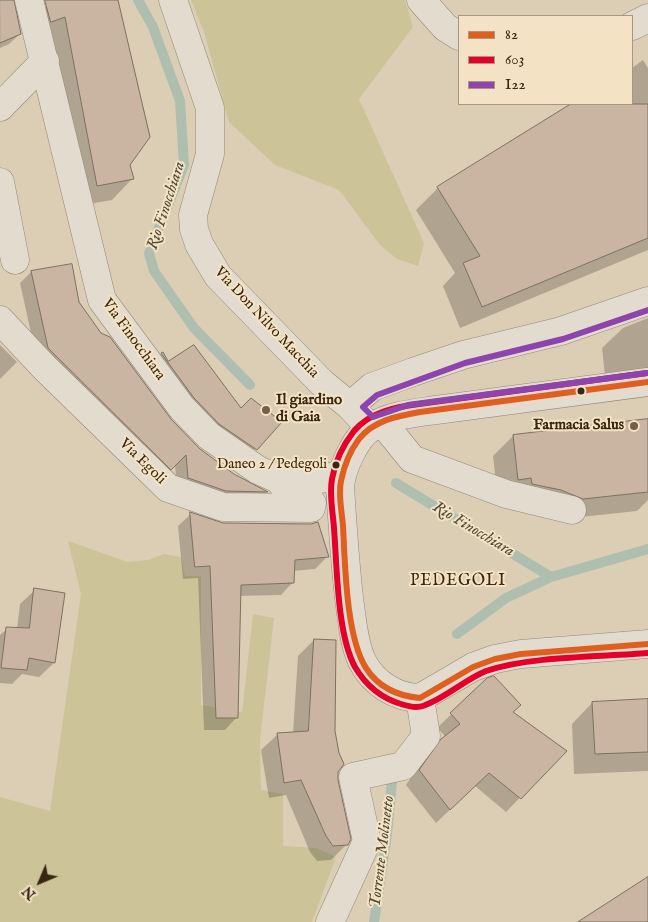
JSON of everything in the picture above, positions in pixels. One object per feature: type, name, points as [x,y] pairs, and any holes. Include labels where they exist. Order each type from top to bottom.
[{"type":"street","name":"Via Finocchiara","points":[[29,0],[102,300],[182,408],[209,436],[258,470],[276,478],[299,483],[341,475]]},
{"type":"street","name":"Via Don Nilvo Macchia","points":[[173,0],[210,108],[210,154],[193,215],[194,229],[199,244],[218,276],[322,383],[376,425],[412,459],[506,494],[572,510]]},
{"type":"street","points":[[421,0],[445,27],[458,35]]},
{"type":"street","points":[[633,26],[648,18]]},
{"type":"street","points":[[0,107],[45,60]]},
{"type":"street","points":[[0,182],[15,260]]},
{"type":"street","points":[[350,406],[372,388],[463,354],[561,331],[648,301]]},
{"type":"street","name":"Via Egoli","points":[[0,320],[44,367],[168,488],[223,507],[311,508],[312,503],[286,488],[276,478]]},
{"type":"street","points":[[648,382],[409,414],[376,425],[348,460],[341,475],[347,582],[356,645],[368,671],[384,687],[394,693],[420,698],[473,667],[495,659],[521,654],[648,644]]},
{"type":"street","points":[[330,922],[367,841],[353,777],[403,766],[426,736],[420,698]]},
{"type":"shaded area","points":[[191,0],[405,0],[413,27],[359,99],[424,243],[418,266],[397,259],[380,245],[339,190],[275,165],[229,122],[204,32]]},
{"type":"shaded area","points":[[68,541],[128,562],[148,560],[164,554],[181,557],[185,576],[201,576],[201,705],[242,712],[253,614],[274,618],[260,740],[261,790],[283,794],[283,846],[317,848],[336,857],[312,922],[0,922],[0,797],[50,811],[81,594]]},
{"type":"building","points":[[0,0],[14,0],[21,34],[0,43]]},
{"type":"building","points":[[45,0],[118,0],[150,137],[130,165],[134,179],[97,186],[65,17],[51,22]]},
{"type":"building","points":[[648,104],[648,238],[482,307],[463,263],[480,256],[437,187],[569,105]]},
{"type":"building","points":[[72,264],[79,302],[101,333],[110,337],[171,419],[200,449],[234,474],[268,492],[226,491],[188,478],[186,455],[171,470],[48,348],[31,271]]},
{"type":"building","points":[[194,345],[241,408],[251,398],[282,422],[257,450],[219,424],[194,398],[161,353],[163,352],[168,361]]},
{"type":"building","points":[[648,419],[648,492],[583,499],[561,490],[532,484],[531,478],[518,480],[513,435]]},
{"type":"building","points":[[190,512],[223,523],[311,524],[318,522],[329,557],[295,560],[294,583],[241,585],[238,718],[216,718],[210,566],[195,567]]},
{"type":"building","points":[[34,588],[65,593],[55,663],[29,658],[27,670],[1,668],[6,627],[29,628]]},
{"type":"building","points":[[314,639],[336,640],[335,731],[339,753],[344,764],[338,772],[338,780],[351,839],[348,845],[333,846],[326,836],[301,780],[284,783],[277,733],[308,731]]},
{"type":"building","points":[[494,676],[521,705],[513,712],[567,751],[521,799],[489,773],[450,810],[419,770],[441,739],[460,724],[450,713],[487,678]]},
{"type":"building","points":[[648,699],[648,752],[595,754],[592,702]]},
{"type":"building","points":[[648,877],[648,922],[578,922]]},
{"type":"waterway","name":"Rio Finocchiara","points":[[138,0],[153,27],[180,101],[184,165],[149,253],[154,271],[194,328],[250,385]]},
{"type":"waterway","name":"Rio Finocchiara","points":[[396,483],[551,577]]},
{"type":"waterway","name":"Torrente Molinetto","points":[[457,634],[506,598],[551,577],[648,549]]},
{"type":"waterway","name":"Torrente Molinetto","points":[[374,922],[387,834],[392,782]]},
{"type":"transit line","name":"I22","points":[[647,373],[408,405],[373,417],[363,407],[377,395],[465,363],[563,339],[648,310]]},
{"type":"transit line","name":"603","points":[[647,373],[410,405],[375,415],[354,431],[340,454],[332,479],[331,504],[341,619],[349,653],[355,667],[369,685],[387,698],[406,705],[421,707],[486,671],[504,666],[523,662],[566,658],[648,653]]},
{"type":"transit line","name":"82","points":[[648,382],[420,412],[387,420],[372,427],[359,439],[350,454],[344,470],[340,492],[346,579],[354,638],[359,655],[371,675],[396,693],[420,698],[473,667],[495,659],[521,654],[648,644]]},
{"type":"place","name":"Il giardino di Gaia","points":[[266,410]]},
{"type":"place","name":"Farmacia Salus","points":[[634,426]]},
{"type":"place","name":"Daneo 2 / Pedegoli","points":[[336,465]]},
{"type":"district","name":"PEDEGOLI","points":[[458,582]]}]
